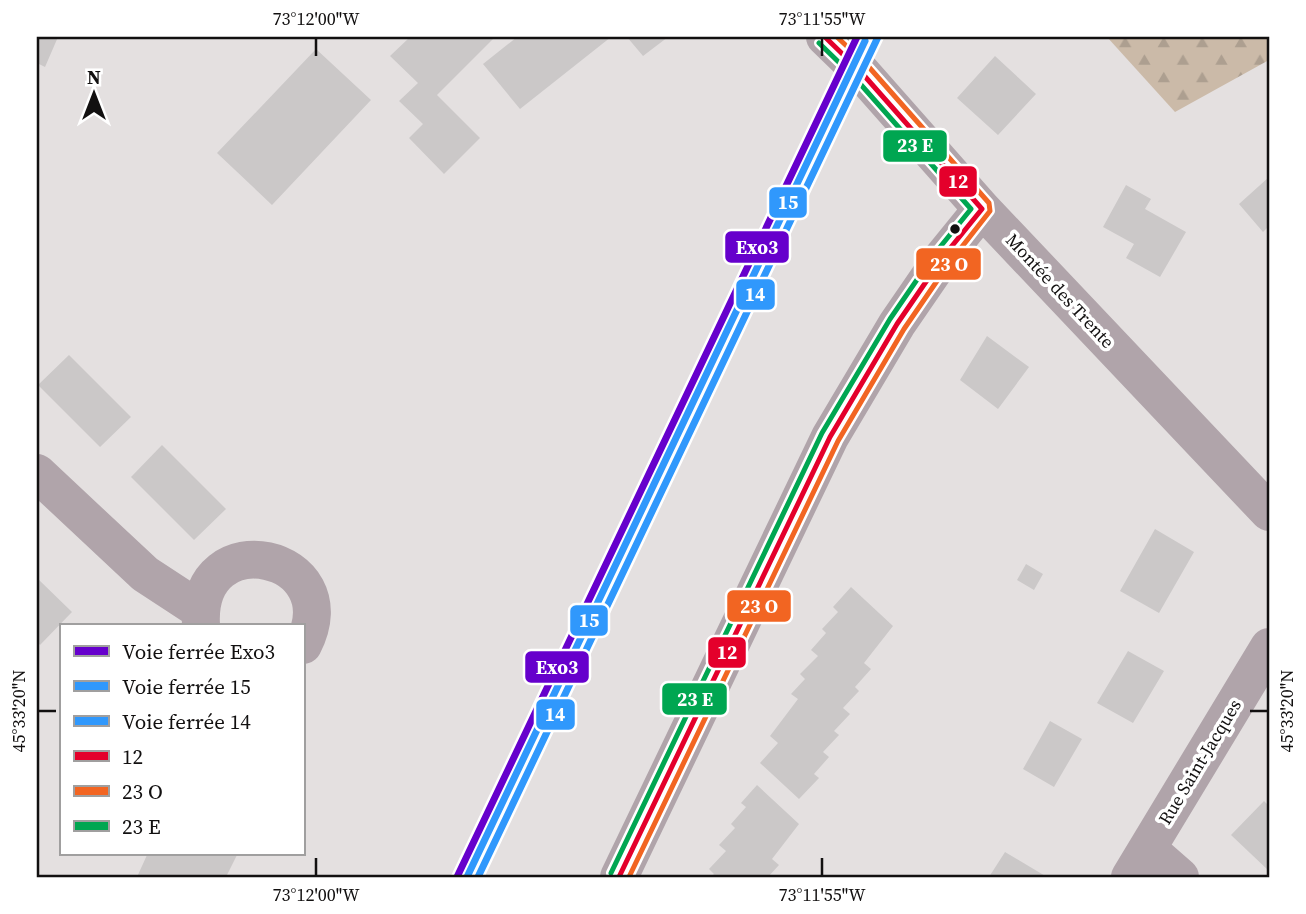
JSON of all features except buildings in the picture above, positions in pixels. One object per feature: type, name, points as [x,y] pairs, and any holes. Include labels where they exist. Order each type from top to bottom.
[{"type":"street","name":"Montée des Trente","points":[[825,37],[861,72],[982,209],[1269,512]]},
{"type":"street","points":[[619,877],[830,437],[897,324],[943,257],[982,209]]},
{"type":"street","points":[[37,473],[145,574],[201,617],[205,592],[215,576],[230,564],[249,558],[268,559],[285,566],[300,579],[309,595],[312,613],[304,643]]},
{"type":"street","name":"Rue Saint-Jacques","points":[[1139,863],[1269,647]]},
{"type":"street","points":[[1139,863],[1180,877]]},
{"type":"green space","points":[[1107,37],[1269,37],[1269,60],[1175,112]]},
{"type":"rail line","name":"Exo3","points":[[457,877],[857,37]]},
{"type":"rail line","name":"14","points":[[478,877],[878,37]]},
{"type":"rail line","name":"15","points":[[467,877],[865,41]]},
{"type":"transit line","name":"12","points":[[619,877],[830,437],[897,324],[943,257],[982,209],[861,72],[825,37]]},
{"type":"transit line","points":[[629,877],[838,441],[904,329],[950,262],[990,211],[989,203],[868,66],[837,37]]},
{"type":"transit line","points":[[611,873],[822,433],[890,319],[936,252],[971,209],[855,78],[819,43]]}]
